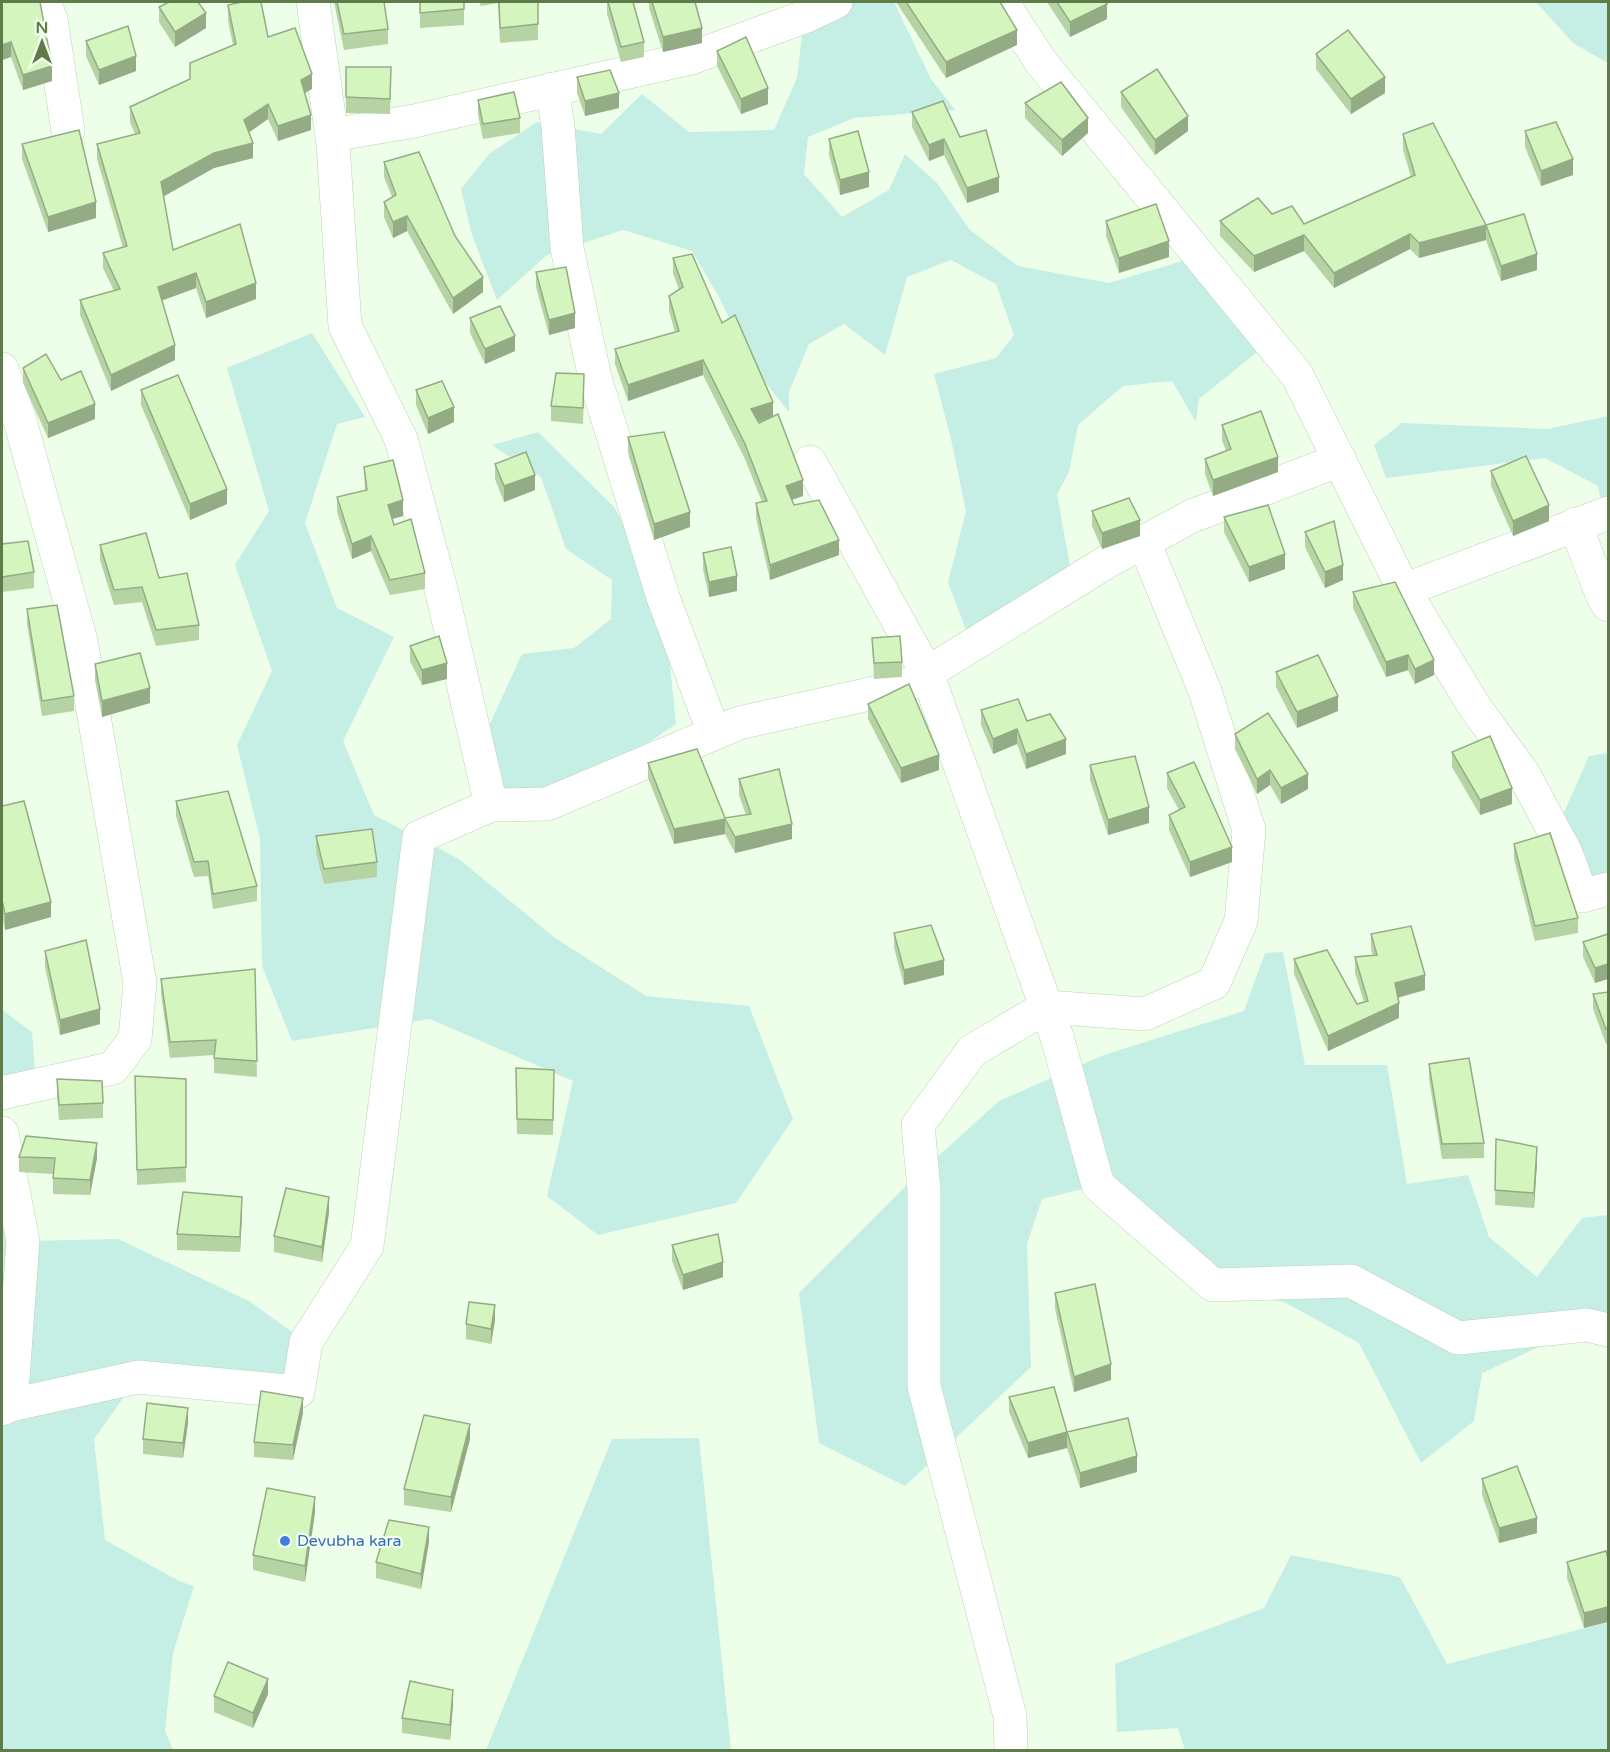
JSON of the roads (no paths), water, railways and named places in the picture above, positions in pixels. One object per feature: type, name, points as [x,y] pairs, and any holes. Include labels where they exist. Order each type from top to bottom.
[{"type":"street","points":[[44,2],[51,20],[68,131]]},
{"type":"street","points":[[313,2],[332,135],[345,326],[401,439],[443,597],[490,805]]},
{"type":"street","points":[[332,135],[414,121],[691,58],[804,17],[836,2]]},
{"type":"street","points":[[1002,2],[1041,62],[1297,375],[1404,590],[1474,706],[1523,773],[1566,853],[1582,896],[1608,889]]},
{"type":"street","points":[[552,89],[558,126],[567,248],[595,378],[663,597],[714,733]]},
{"type":"street","points":[[2,369],[20,421],[81,641],[140,983],[135,1039],[113,1068],[2,1093]]},
{"type":"street","points":[[2,1133],[23,1241],[7,1407],[138,1377],[298,1392],[306,1342],[367,1246],[419,837],[490,805],[547,804],[739,723],[906,686],[1110,560],[1192,516],[1340,460]]},
{"type":"street","points":[[810,462],[927,673],[1047,1007],[1098,1185],[1213,1285],[1352,1281],[1458,1338],[1587,1325],[1608,1330]]},
{"type":"street","points":[[1404,590],[1608,513]]},
{"type":"street","points":[[1575,524],[1608,605]]},
{"type":"street","points":[[1011,1750],[1010,1716],[924,1386],[924,1189],[918,1125],[972,1051],[1047,1007],[1145,1014],[1214,983],[1241,921],[1249,830],[1205,691],[1144,542]]},
{"type":"place","name":"Devubha kara","points":[[285,1541]]}]
